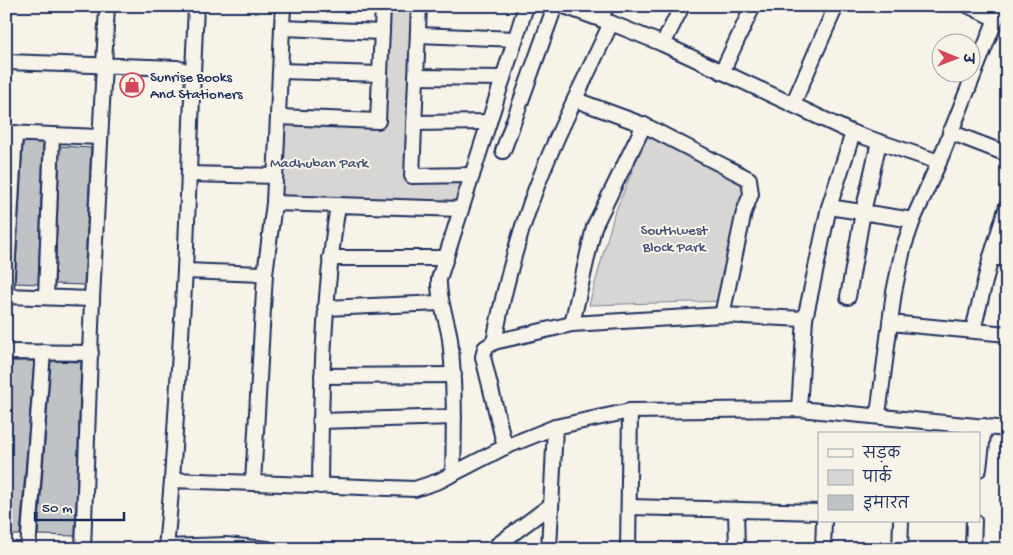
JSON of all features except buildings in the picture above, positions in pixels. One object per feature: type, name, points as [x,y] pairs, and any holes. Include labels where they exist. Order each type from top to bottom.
[{"type":"street","points":[[83,549],[99,137],[105,65],[107,6]]},
{"type":"street","points":[[196,6],[185,271],[166,548],[245,546],[268,549]]},
{"type":"street","points":[[253,483],[265,274],[274,203],[283,6]]},
{"type":"street","points":[[278,117],[378,121],[383,6]]},
{"type":"street","points":[[419,6],[412,176],[472,175]]},
{"type":"street","points":[[453,474],[454,375],[447,323],[441,303],[439,279],[526,6]]},
{"type":"street","points":[[503,151],[555,6]]},
{"type":"street","points":[[564,6],[606,16],[853,132],[939,162]]},
{"type":"street","points":[[663,44],[682,6]]},
{"type":"street","points":[[722,72],[752,6]]},
{"type":"street","points":[[793,104],[836,6]]},
{"type":"street","points":[[878,415],[899,269],[913,220],[939,162],[998,13],[969,6]]},
{"type":"street","points":[[494,342],[507,280],[523,225],[560,130],[576,100],[606,16]]},
{"type":"street","points":[[282,28],[382,32]]},
{"type":"street","points":[[418,35],[516,39]]},
{"type":"street","points":[[6,62],[177,68],[193,73]]},
{"type":"street","points":[[280,71],[380,74]]},
{"type":"street","points":[[416,77],[503,78]]},
{"type":"street","points":[[576,100],[644,125],[749,179],[751,194],[744,212],[722,315]]},
{"type":"street","points":[[414,123],[489,122]]},
{"type":"street","points":[[572,324],[594,227],[644,125]]},
{"type":"street","points":[[799,409],[805,319],[829,207],[853,132]]},
{"type":"street","points":[[950,132],[1007,154]]},
{"type":"street","points":[[6,291],[10,133],[99,137]]},
{"type":"street","points":[[46,297],[52,135]]},
{"type":"street","points":[[848,297],[863,212],[879,142]]},
{"type":"street","points":[[189,174],[275,176]]},
{"type":"street","points":[[274,203],[461,209]]},
{"type":"street","points":[[320,486],[320,422],[325,308],[338,204]]},
{"type":"street","points":[[973,330],[991,257],[1007,206]]},
{"type":"street","points":[[829,207],[913,220]]},
{"type":"street","points":[[991,257],[1007,258]]},
{"type":"street","points":[[330,258],[446,258]]},
{"type":"street","points":[[185,271],[265,274]]},
{"type":"street","points":[[6,296],[92,299]]},
{"type":"street","points":[[325,308],[441,303]]},
{"type":"street","points":[[505,446],[483,356],[485,348],[494,342],[572,324],[722,315],[805,319]]},
{"type":"street","points":[[890,323],[1007,334]]},
{"type":"street","points":[[6,352],[91,353]]},
{"type":"street","points":[[28,549],[42,352]]},
{"type":"street","points":[[322,376],[454,375]]},
{"type":"street","points":[[172,480],[415,489],[428,486],[505,446],[555,428],[630,411],[799,409],[878,415],[1007,429]]},
{"type":"street","points":[[628,549],[630,411]]},
{"type":"street","points":[[320,422],[454,417]]},
{"type":"street","points":[[980,460],[984,426]]},
{"type":"street","points":[[549,549],[555,428]]},
{"type":"street","points":[[492,549],[551,505]]},
{"type":"street","points":[[630,507],[818,512]]},
{"type":"street","points":[[736,510],[737,549]]},
{"type":"street","points":[[823,549],[824,522]]},
{"type":"street","points":[[900,549],[901,522]]},
{"type":"street","points":[[973,549],[974,522]]},
{"type":"green space","name":"Madhuban Park","points":[[383,6],[419,6],[412,176],[472,175],[461,209],[274,203],[278,117],[378,121]]},
{"type":"green space","name":"Southwest Block Park","points":[[647,135],[751,175],[726,301],[589,305],[614,215]]},
{"type":"place","name":"Sunrise Books And Stationers","points":[[132,85]]}]
